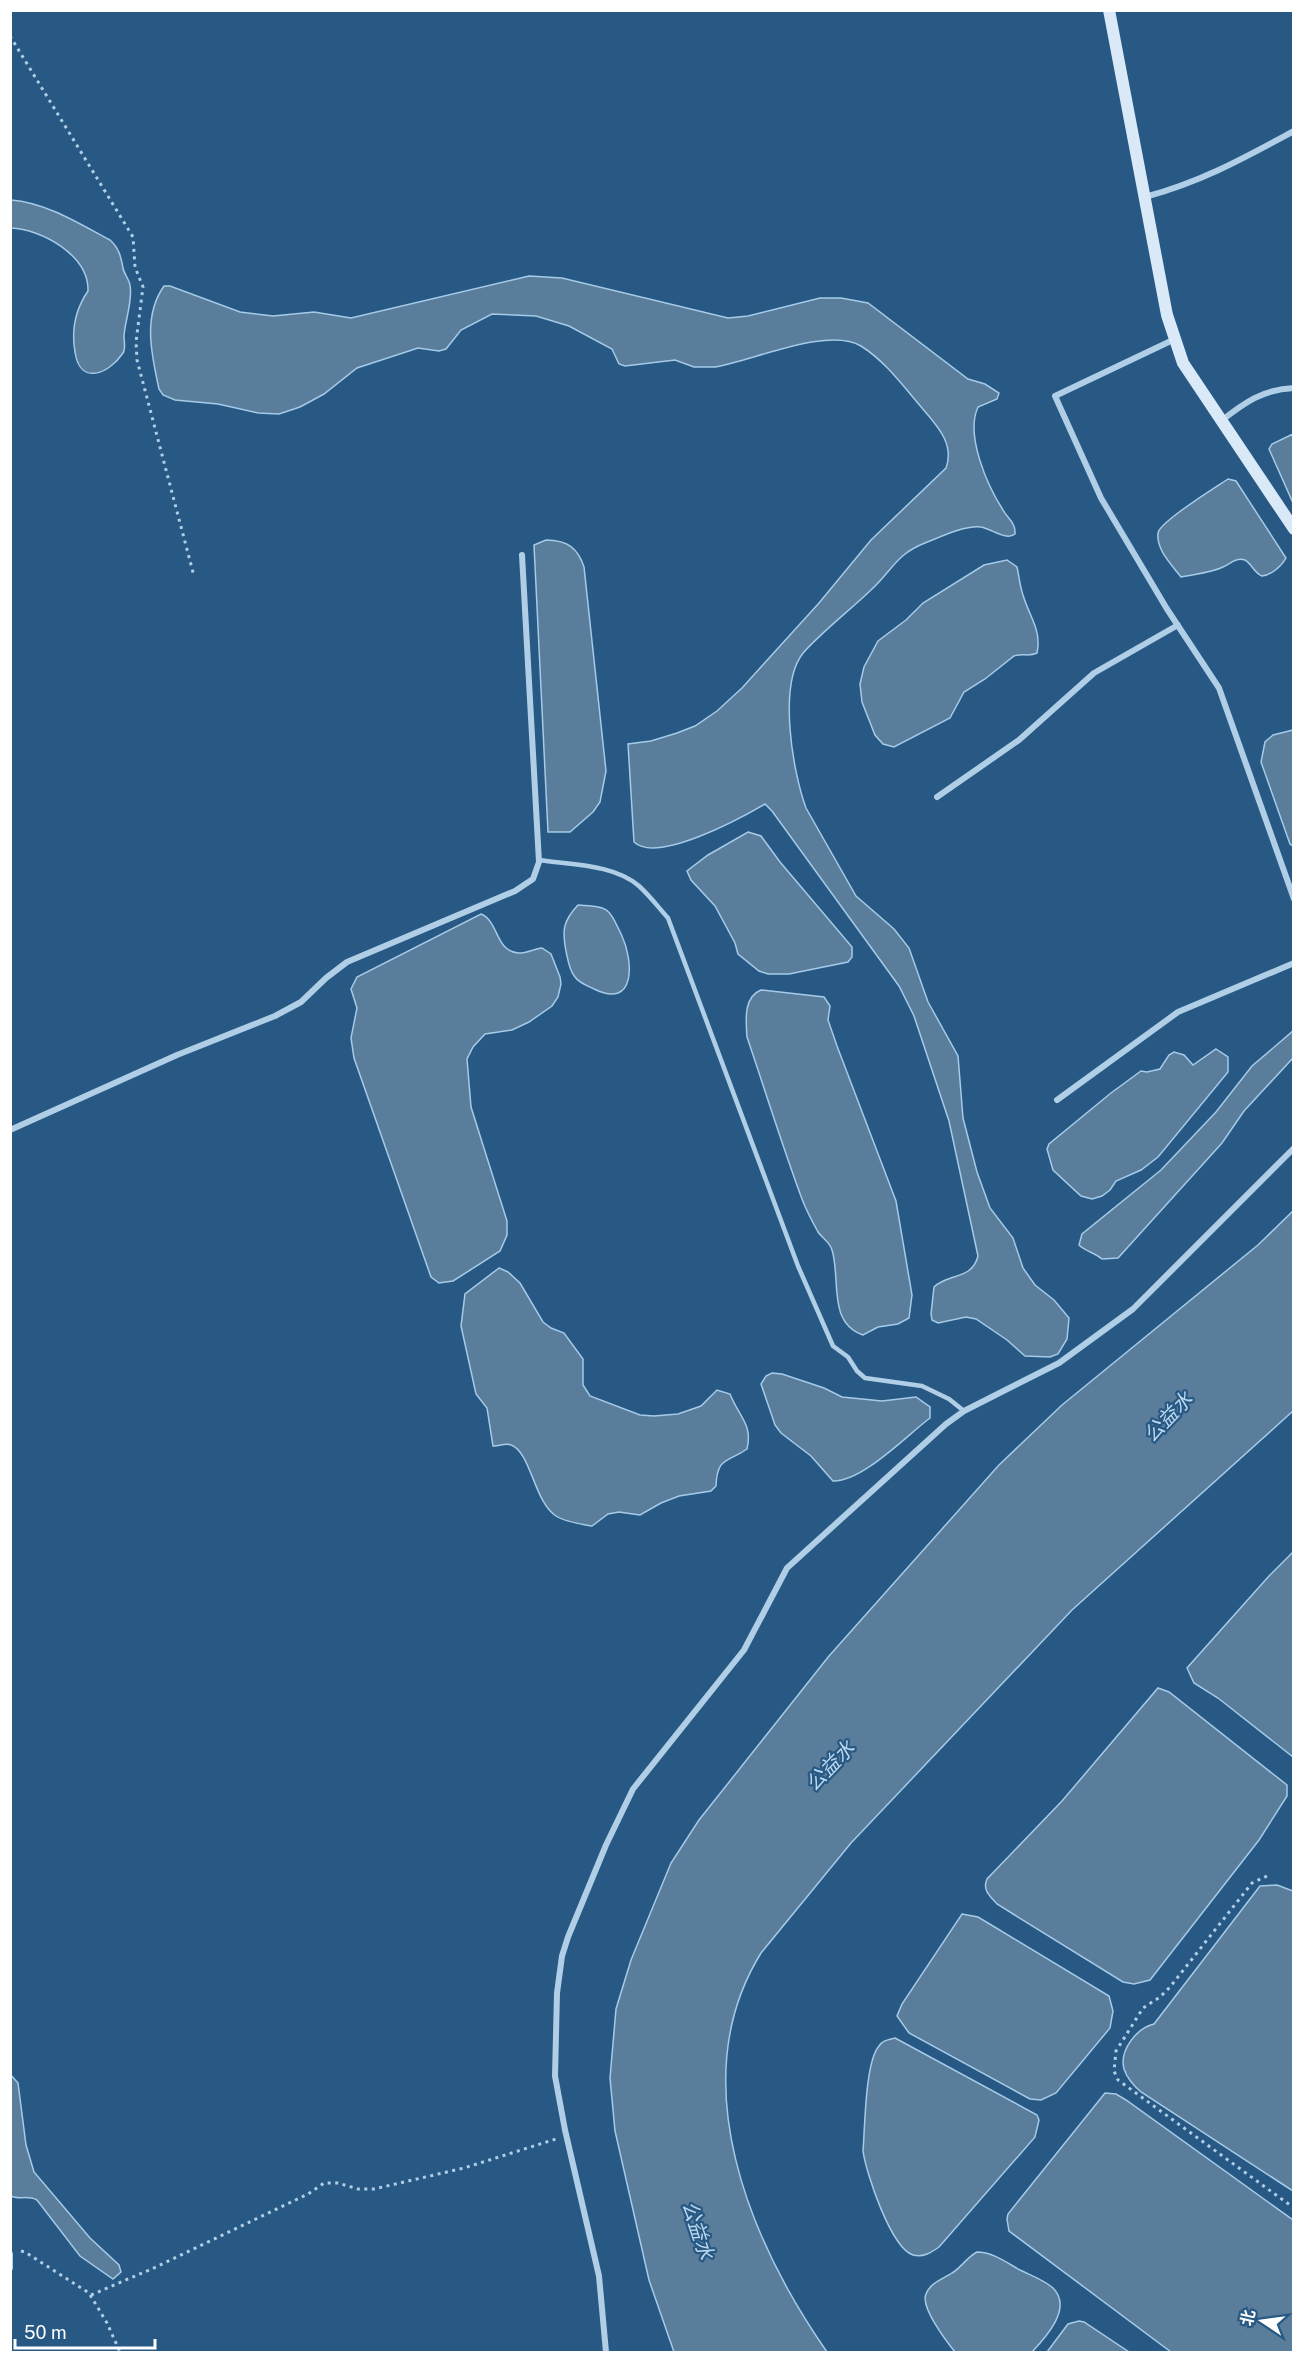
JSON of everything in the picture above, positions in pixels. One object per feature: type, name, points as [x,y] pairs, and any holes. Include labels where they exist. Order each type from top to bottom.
[{"type":"street","points":[[1109,10],[1167,315],[1175,339],[1184,363],[1293,529]]},
{"type":"street","points":[[1145,196],[1180,187],[1222,170],[1293,130]]},
{"type":"street","points":[[1175,339],[1055,396],[1101,498],[1178,625],[1219,687],[1293,899]]},
{"type":"street","points":[[1221,422],[1251,398],[1282,388],[1293,388]]},
{"type":"street","points":[[10,1130],[177,1055],[275,1016],[302,1002],[326,978],[347,962],[526,885],[533,879],[539,860],[522,555]]},
{"type":"street","points":[[937,797],[1019,740],[1094,673],[1178,625]]},
{"type":"street","points":[[1057,1100],[1178,1012],[1293,963]]},
{"type":"street","points":[[606,2352],[599,2276],[557,2090],[555,2056],[557,1993],[562,1956],[581,1904],[633,1789],[744,1650],[787,1568],[937,1431],[964,1411],[1059,1363],[1133,1310],[1293,1148]]},
{"type":"street","points":[[10,2254],[10,2268]]},
{"type":"lane","points":[[539,860],[607,870],[624,877],[638,885],[668,918],[798,1266],[833,1346],[848,1357],[857,1371],[865,1378],[922,1386],[949,1399],[964,1411]]},
{"type":"path","points":[[10,36],[133,237],[135,267],[143,287],[136,342],[137,360],[194,576]]},
{"type":"path","points":[[1266,1876],[1252,1883],[1170,1987],[1143,2008],[1116,2051],[1114,2071],[1118,2080],[1293,2208]]},
{"type":"path","points":[[91,2295],[156,2267],[298,2199],[324,2183],[358,2189],[374,2189],[464,2168],[550,2140],[567,2137]]},
{"type":"path","points":[[18,2250],[26,2252],[91,2295],[120,2352]]},
{"type":"water","points":[[11,200],[50,209],[110,240],[118,249],[131,291],[130,304],[123,353],[103,371],[89,373],[83,369],[78,363],[75,352],[75,320],[88,291],[81,266],[61,246],[49,239],[36,233],[11,228]]},
{"type":"water","points":[[529,276],[562,278],[728,318],[748,316],[820,298],[841,298],[868,303],[968,379],[985,384],[999,393],[997,399],[978,407],[974,431],[985,474],[997,500],[1013,524],[1015,534],[1007,536],[981,527],[968,528],[907,552],[871,590],[804,652],[796,666],[791,685],[790,728],[796,773],[806,808],[856,896],[894,929],[909,948],[928,1002],[958,1056],[963,1118],[977,1172],[990,1208],[1013,1238],[1023,1268],[1035,1285],[1054,1300],[1069,1318],[1067,1339],[1058,1354],[1050,1357],[1025,1356],[1007,1340],[976,1319],[966,1317],[938,1323],[932,1320],[934,1287],[971,1269],[978,1256],[949,1121],[914,1016],[899,986],[772,811],[765,804],[719,828],[679,843],[661,847],[645,847],[634,842],[628,744],[651,741],[677,733],[695,726],[717,711],[742,688],[819,603],[871,540],[946,468],[948,450],[943,435],[893,374],[861,346],[847,341],[829,340],[810,342],[715,367],[694,367],[675,360],[625,366],[619,364],[612,349],[569,326],[536,316],[492,314],[461,330],[446,349],[439,351],[418,348],[357,368],[324,394],[300,407],[279,414],[258,413],[218,404],[175,400],[163,395],[159,389],[152,350],[151,324],[157,298],[164,286],[170,286],[240,312],[273,316],[314,312],[351,318]]},
{"type":"water","points":[[1293,434],[1293,503],[1269,449],[1272,444]]},
{"type":"water","points":[[1228,479],[1236,481],[1286,558],[1276,570],[1262,576],[1242,559],[1213,571],[1181,577],[1162,551],[1158,533],[1177,513]]},
{"type":"water","points":[[546,540],[571,546],[584,567],[606,771],[600,802],[593,812],[570,832],[548,832],[534,545]]},
{"type":"water","points":[[1007,560],[1017,567],[1023,595],[1038,637],[1037,653],[1014,656],[964,692],[950,718],[894,747],[883,744],[875,735],[862,702],[860,684],[864,667],[878,641],[906,620],[923,603],[984,565]]},
{"type":"water","points":[[1294,730],[1293,846],[1290,844],[1261,762],[1265,742],[1273,735]]},
{"type":"water","points":[[748,832],[761,836],[852,947],[852,957],[848,962],[789,974],[768,974],[759,971],[738,954],[735,943],[715,906],[691,880],[687,871],[708,855]]},
{"type":"water","points":[[578,905],[607,910],[622,936],[626,946],[629,969],[625,988],[618,993],[608,994],[594,989],[579,981],[571,971],[564,931],[569,916]]},
{"type":"water","points":[[481,914],[491,923],[505,947],[511,951],[522,953],[542,948],[551,954],[561,984],[558,997],[552,1006],[529,1022],[512,1030],[485,1034],[473,1047],[467,1059],[471,1107],[507,1221],[507,1235],[500,1251],[453,1281],[439,1283],[431,1277],[354,1058],[351,1038],[357,1008],[351,989],[357,977]]},
{"type":"water","points":[[761,990],[824,997],[830,1006],[828,1020],[896,1201],[912,1295],[909,1318],[898,1324],[878,1327],[863,1335],[844,1321],[837,1298],[832,1250],[809,1216],[747,1037],[748,1004],[755,993]]},
{"type":"water","points":[[1293,1031],[1293,1058],[1244,1111],[1222,1143],[1118,1258],[1102,1259],[1079,1245],[1082,1234],[1161,1170],[1216,1112],[1252,1066]]},
{"type":"water","points":[[1216,1049],[1228,1057],[1228,1072],[1158,1157],[1141,1170],[1116,1181],[1102,1196],[1092,1199],[1081,1196],[1053,1170],[1047,1149],[1049,1144],[1111,1093],[1141,1071],[1160,1069],[1169,1055],[1174,1052],[1184,1055],[1193,1065]]},
{"type":"water","name":"公益水","points":[[1293,1211],[1293,1411],[1072,1610],[851,1843],[761,1953],[738,2002],[727,2054],[727,2106],[736,2159],[751,2211],[773,2261],[827,2352],[674,2352],[649,2280],[615,2131],[610,2078],[616,2009],[631,1960],[671,1863],[699,1820],[829,1656],[999,1465],[1062,1405],[1258,1245]]},
{"type":"water","points":[[499,1268],[508,1272],[520,1283],[543,1322],[564,1333],[583,1359],[583,1385],[590,1396],[640,1415],[654,1416],[678,1414],[701,1406],[717,1390],[730,1394],[747,1427],[747,1449],[721,1465],[716,1486],[711,1491],[679,1496],[640,1515],[619,1512],[608,1514],[592,1526],[564,1520],[549,1509],[542,1500],[518,1449],[509,1444],[493,1446],[487,1408],[476,1394],[461,1326],[465,1294]]},
{"type":"water","points":[[772,1373],[782,1374],[824,1388],[842,1397],[882,1401],[916,1397],[930,1407],[930,1418],[870,1466],[845,1479],[833,1481],[811,1456],[781,1433],[775,1425],[761,1384],[766,1376]]},
{"type":"water","points":[[1293,1552],[1293,1757],[1218,1698],[1194,1683],[1187,1668]]},
{"type":"water","points":[[1158,1688],[1169,1692],[1287,1785],[1287,1796],[1259,1840],[1150,1980],[1134,1984],[1123,1982],[997,1904],[987,1893],[985,1886],[987,1879],[1062,1801]]},
{"type":"water","points":[[1277,1885],[1293,1891],[1293,2191],[1141,2092],[1127,2076],[1123,2062],[1131,2041],[1141,2030],[1154,2024],[1260,1886]]},
{"type":"water","points":[[962,1914],[978,1917],[1109,1996],[1113,2011],[1110,2028],[1056,2093],[1041,2100],[1030,2099],[909,2033],[897,2016],[902,2004]]},
{"type":"water","points":[[895,2038],[1037,2115],[1039,2120],[1035,2137],[939,2247],[920,2256],[913,2255],[905,2249],[888,2225],[874,2192],[863,2151],[868,2080],[874,2054],[886,2040]]},
{"type":"water","points":[[10,2074],[18,2083],[26,2145],[34,2172],[90,2238],[119,2265],[121,2272],[113,2279],[80,2256],[37,2200],[11,2196]]},
{"type":"water","points":[[1105,2093],[1116,2094],[1126,2100],[1293,2220],[1293,2352],[1171,2352],[1009,2231],[1008,2214]]},
{"type":"water","points":[[977,2252],[994,2256],[1041,2280],[1053,2288],[1058,2296],[1059,2313],[1055,2322],[1032,2352],[955,2352],[930,2315],[925,2300],[928,2290]]},
{"type":"water","points":[[1079,2321],[1129,2352],[1047,2352],[1068,2324]]}]
